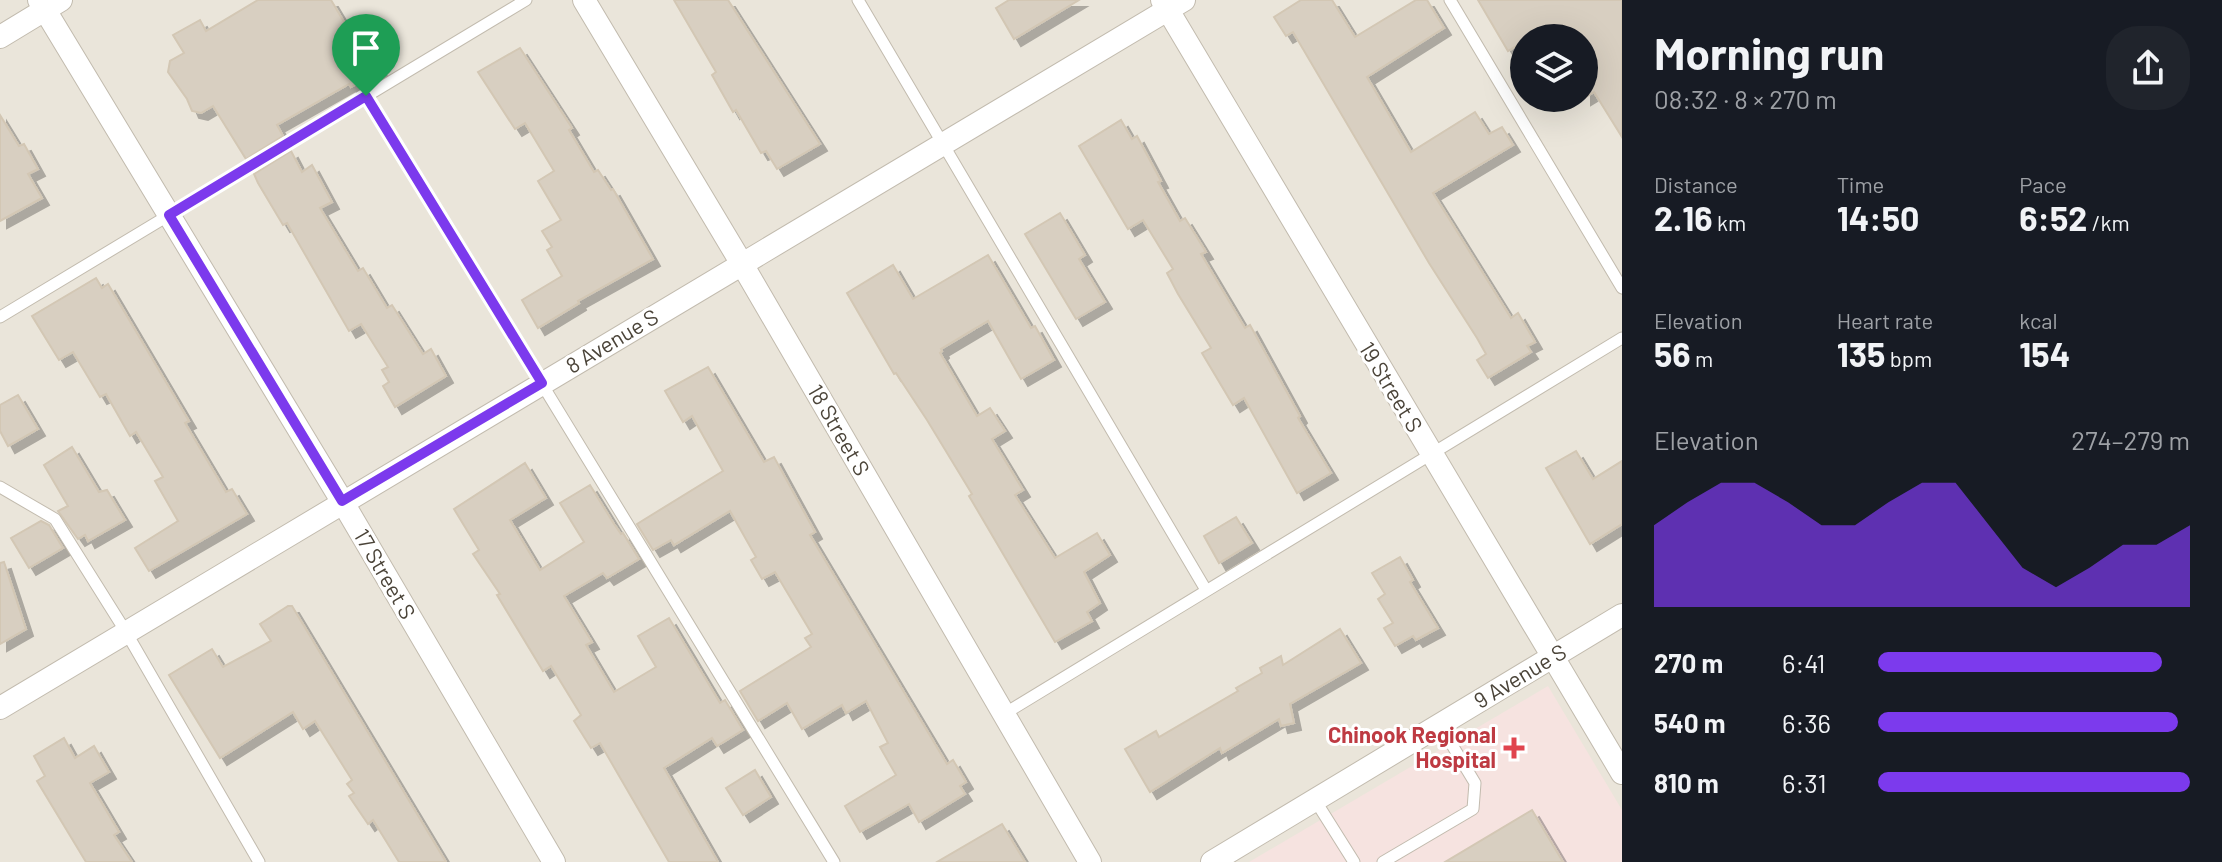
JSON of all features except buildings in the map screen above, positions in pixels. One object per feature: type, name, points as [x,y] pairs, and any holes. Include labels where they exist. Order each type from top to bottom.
[{"type":"street","name":"18 Street S","points":[[584,0],[742,264],[1090,862]]},
{"type":"street","points":[[0,37],[48,3]]},
{"type":"street","name":"17 Street S","points":[[48,3],[169,215],[342,501],[554,862]]},
{"type":"street","name":"8 Avenue S","points":[[0,708],[943,144],[1171,3]]},
{"type":"street","name":"19 Street S","points":[[1171,3],[1431,453],[1622,773]]},
{"type":"street","name":"9 Avenue S","points":[[1212,862],[1238,856],[1315,800],[1622,615]]},
{"type":"lane","points":[[0,317],[526,0]]},
{"type":"lane","points":[[858,0],[1206,590]]},
{"type":"lane","points":[[1450,0],[1622,288]]},
{"type":"lane","points":[[366,96],[834,862]]},
{"type":"lane","points":[[1004,714],[1622,338]]},
{"type":"lane","points":[[0,487],[55,519],[126,632],[259,862]]},
{"type":"lane","points":[[1383,862],[1473,809],[1475,783],[1440,725]]},
{"type":"lane","points":[[1315,800],[1354,862]]},
{"type":"shaded area","points":[[0,0],[1622,0],[1622,862],[0,862]]},
{"type":"shaded area","name":"Chinook Regional Hospital","points":[[1548,686],[1622,810],[1622,862],[1249,862]]},
{"type":"place","name":"Chinook Regional Hospital","points":[[1514,748]]},
{"type":"route","points":[[366,96],[542,383],[342,501],[169,215],[366,96]]}]
